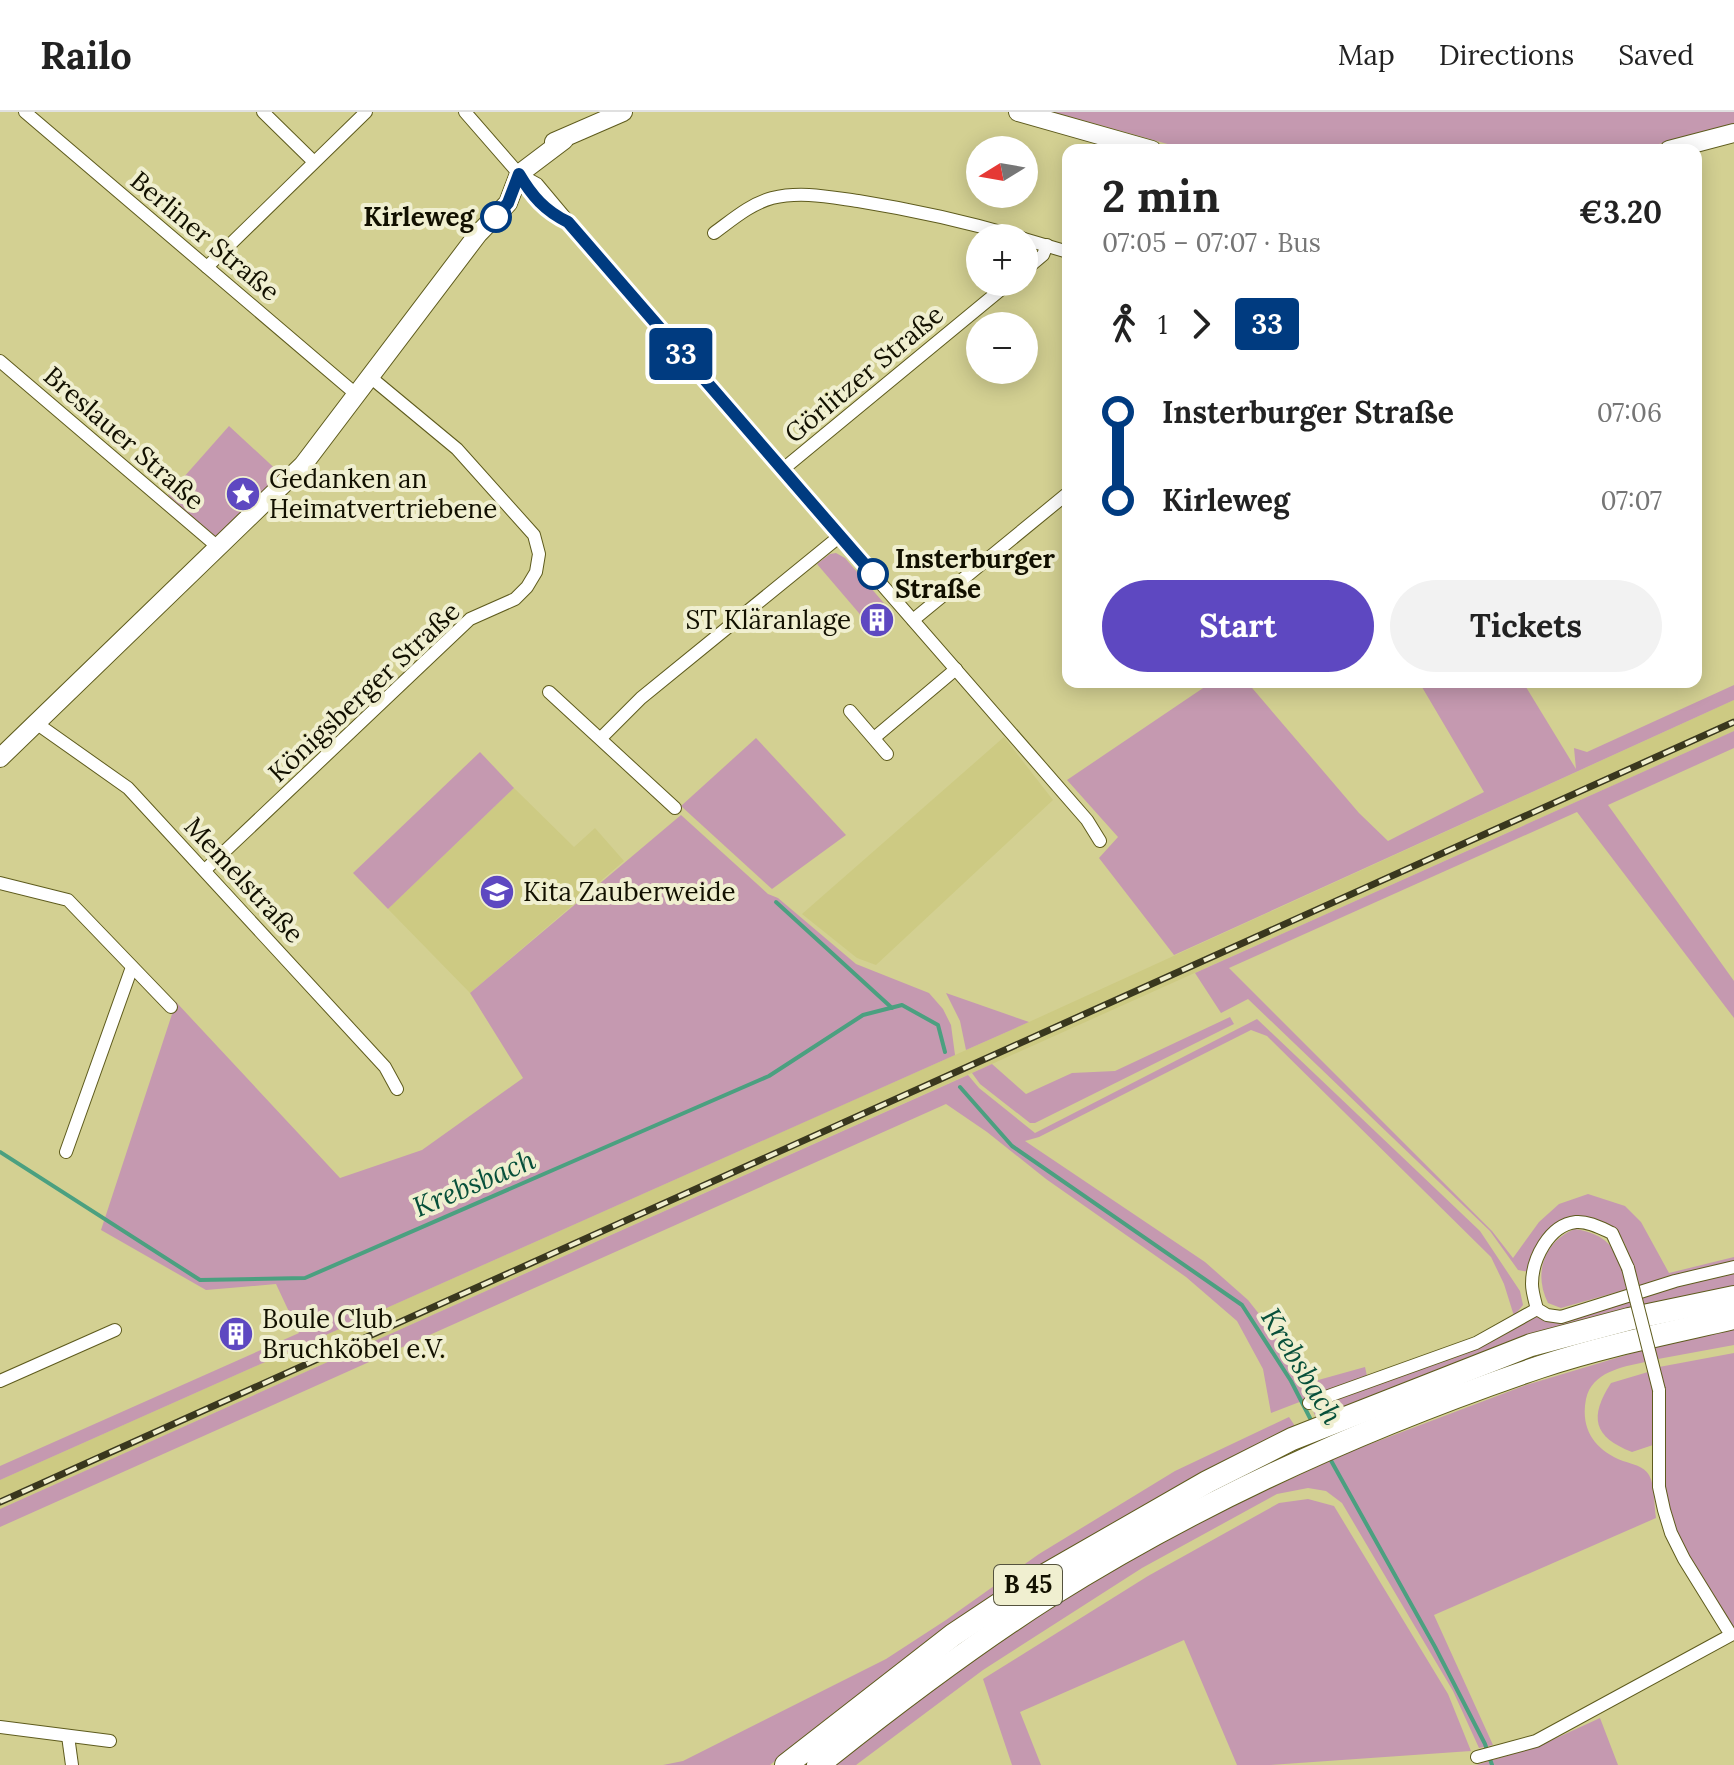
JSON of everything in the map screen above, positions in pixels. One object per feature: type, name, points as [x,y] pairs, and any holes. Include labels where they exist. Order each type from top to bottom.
[{"type":"highway","name":"B 45","points":[[818,1765],[895,1705],[1046,1599],[1198,1512],[1302,1460],[1339,1432],[1531,1345],[1629,1319],[1734,1297]]},
{"type":"highway","name":"B 45","points":[[786,1765],[942,1644],[1031,1583],[1195,1489],[1292,1439],[1339,1432],[1542,1367],[1734,1318]]},
{"type":"street","name":"Berliner Straße","points":[[25,112],[357,395]]},
{"type":"street","points":[[263,112],[313,161]]},
{"type":"street","points":[[207,267],[366,112]]},
{"type":"street","points":[[465,112],[519,174],[537,201],[568,222],[1087,820],[1100,841]]},
{"type":"street","points":[[0,758],[303,465],[478,234],[508,203],[519,174],[530,157],[541,148],[623,112]]},
{"type":"street","points":[[1018,112],[1131,144]]},
{"type":"street","points":[[1692,144],[1734,133]]},
{"type":"street","points":[[714,233],[745,210],[771,198],[810,194],[975,224]]},
{"type":"street","points":[[1038,242],[1062,250]]},
{"type":"street","points":[[1038,259],[1047,245]]},
{"type":"street","name":"Görlitzer Straße","points":[[782,470],[993,296]]},
{"type":"street","name":"Breslauer Straße","points":[[0,361],[219,548]]},
{"type":"street","name":"Königsberger Straße","points":[[206,869],[470,619],[515,599],[536,572],[539,554],[534,535],[457,449],[369,376]]},
{"type":"street","points":[[913,620],[1062,498]]},
{"type":"street","points":[[601,738],[641,698],[840,536]]},
{"type":"street","points":[[874,738],[956,669]]},
{"type":"street","points":[[549,692],[675,808]]},
{"type":"street","points":[[850,711],[887,754]]},
{"type":"street","name":"Memelstraße","points":[[36,723],[128,788],[206,869],[385,1067],[397,1089]]},
{"type":"street","points":[[0,883],[68,900],[171,1007]]},
{"type":"street","points":[[66,1152],[132,967]]},
{"type":"street","points":[[1477,1757],[1536,1741],[1731,1635],[1684,1559],[1664,1510],[1659,1487],[1659,1390],[1628,1268],[1612,1233],[1592,1224],[1575,1222],[1557,1230],[1539,1253],[1532,1285],[1537,1309],[1547,1315],[1561,1317],[1675,1281],[1734,1267]]},
{"type":"street","points":[[1309,1403],[1476,1343],[1537,1309]]},
{"type":"street","points":[[0,1381],[115,1330]]},
{"type":"street","points":[[0,1727],[110,1741]]},
{"type":"street","points":[[68,1736],[72,1765]]},
{"type":"shaded area","points":[[1053,112],[1734,112],[1734,125],[1659,144],[1168,144]]},
{"type":"shaded area","points":[[229,426],[282,475],[216,540],[168,495]]},
{"type":"shaded area","points":[[836,553],[845,558],[895,616],[876,633],[817,564]]},
{"type":"shaded area","points":[[1734,685],[1734,700],[1174,955],[1099,858],[1118,837],[1067,780],[1203,688],[1252,688],[1359,813],[1388,841],[1484,792],[1423,688],[1527,688],[1576,769],[1574,748],[1587,752]]},
{"type":"shaded area","points":[[1734,700],[1734,731],[0,1509],[0,1480],[1029,1022]]},
{"type":"shaded area","points":[[1734,731],[1734,748],[1608,805],[1734,981],[1734,1018],[1577,812],[1229,968],[1492,1231],[1513,1258],[1539,1222],[1559,1204],[1588,1194],[1625,1206],[1641,1222],[1669,1273],[1734,1257],[1734,1261],[1670,1276],[1640,1287],[1625,1244],[1613,1230],[1555,1225],[1529,1272],[1518,1270],[1490,1231],[1248,999],[1221,1013],[1195,973]]},
{"type":"shaded area","points":[[1004,737],[1053,800],[876,965],[857,958],[802,914]]},
{"type":"shaded area","points":[[756,738],[846,835],[772,889],[681,806]]},
{"type":"shaded area","points":[[480,752],[514,788],[388,909],[353,873]]},
{"type":"shaded area","name":"Kita Zauberweide","points":[[514,788],[574,847],[595,828],[624,861],[470,993],[388,909]]},
{"type":"shaded area","points":[[681,815],[768,894],[778,898],[856,964],[929,993],[943,1009],[951,1025],[955,1055],[0,1480],[0,1466],[299,1333],[276,1284],[206,1290],[101,1230],[176,1002],[340,1178],[422,1150],[523,1078],[470,993]]},
{"type":"shaded area","points":[[946,993],[1029,1022],[966,1050],[960,1021]]},
{"type":"shaded area","points":[[1230,1017],[1234,1024],[1035,1123],[1030,1123],[980,1084],[972,1073],[992,1064],[1026,1094],[1072,1073],[1115,1071]]},
{"type":"shaded area","points":[[1257,1019],[1480,1231],[1520,1291],[1523,1305],[1514,1316],[1491,1257],[1267,1036],[1251,1030],[1039,1137],[1025,1141],[1205,1262],[1248,1300],[1271,1329],[1304,1384],[1365,1367],[1367,1376],[1271,1413],[1263,1369],[1237,1321],[1186,1277],[946,1104],[0,1527],[0,1509],[968,1075],[979,1088],[1035,1133]]},
{"type":"shaded area","points":[[1575,1229],[1598,1236],[1612,1248],[1628,1289],[1561,1308],[1548,1303],[1542,1270],[1544,1259],[1556,1241]]},
{"type":"shaded area","points":[[1734,1273],[1734,1286],[1644,1305],[1642,1296]]},
{"type":"shaded area","points":[[1630,1299],[1633,1309],[1317,1420],[1311,1406],[1535,1313],[1546,1318]]},
{"type":"shaded area","points":[[1734,1328],[1734,1345],[1658,1359],[1654,1345]]},
{"type":"shaded area","points":[[1643,1350],[1645,1362],[1609,1372],[1589,1390],[1585,1420],[1592,1437],[1605,1451],[1647,1472],[1652,1484],[1656,1518],[1434,1615],[1493,1745],[1479,1748],[1453,1691],[1342,1503],[1326,1491],[1308,1488],[1277,1494],[1142,1568],[983,1670],[856,1765],[830,1765],[975,1657],[1109,1571],[1202,1520],[1349,1452],[1526,1385]]},
{"type":"shaded area","points":[[1734,1353],[1734,1630],[1673,1531],[1663,1486],[1666,1404],[1659,1367]]},
{"type":"shaded area","points":[[1648,1372],[1653,1392],[1653,1445],[1632,1452],[1602,1433],[1598,1416],[1600,1406],[1611,1383]]},
{"type":"shaded area","points":[[1289,1417],[1297,1429],[1144,1505],[1046,1565],[816,1728],[770,1765],[663,1765],[683,1761],[886,1659],[1039,1554],[1175,1471]]},
{"type":"shaded area","points":[[1308,1499],[1334,1506],[1448,1694],[1471,1751],[1237,1765],[1184,1640],[1020,1712],[1041,1765],[1012,1765],[983,1679],[1148,1576],[1279,1503]]},
{"type":"shaded area","points":[[1600,1718],[1618,1765],[1476,1765],[1539,1746]]},
{"type":"waterway","points":[[776,902],[892,1008]]},
{"type":"waterway","name":"Krebsbach","points":[[0,1152],[200,1280],[305,1278],[769,1076],[863,1015],[902,1005],[938,1025],[945,1052]]},
{"type":"waterway","name":"Krebsbach","points":[[960,1087],[1012,1146],[1242,1305],[1291,1381],[1313,1424]]},
{"type":"waterway","name":"Krebsbach","points":[[1329,1457],[1435,1647],[1485,1744],[1492,1765]]},
{"type":"railway","points":[[0,1502],[1734,722]]},
{"type":"bus line","name":"33","points":[[496,217],[513,194],[519,174],[537,201],[568,222],[873,574]]},
{"type":"place","name":"Kirleweg","points":[[496,217]]},
{"type":"place","name":"Gedanken an Heimatvertriebene","points":[[243,494]]},
{"type":"place","name":"Insterburger Straße","points":[[873,574]]},
{"type":"place","name":"ST Kläranlage","points":[[877,620]]},
{"type":"place","name":"Kita Zauberweide","points":[[497,892]]},
{"type":"place","name":"Boule Club Bruchköbel e.V.","points":[[236,1334]]}]
